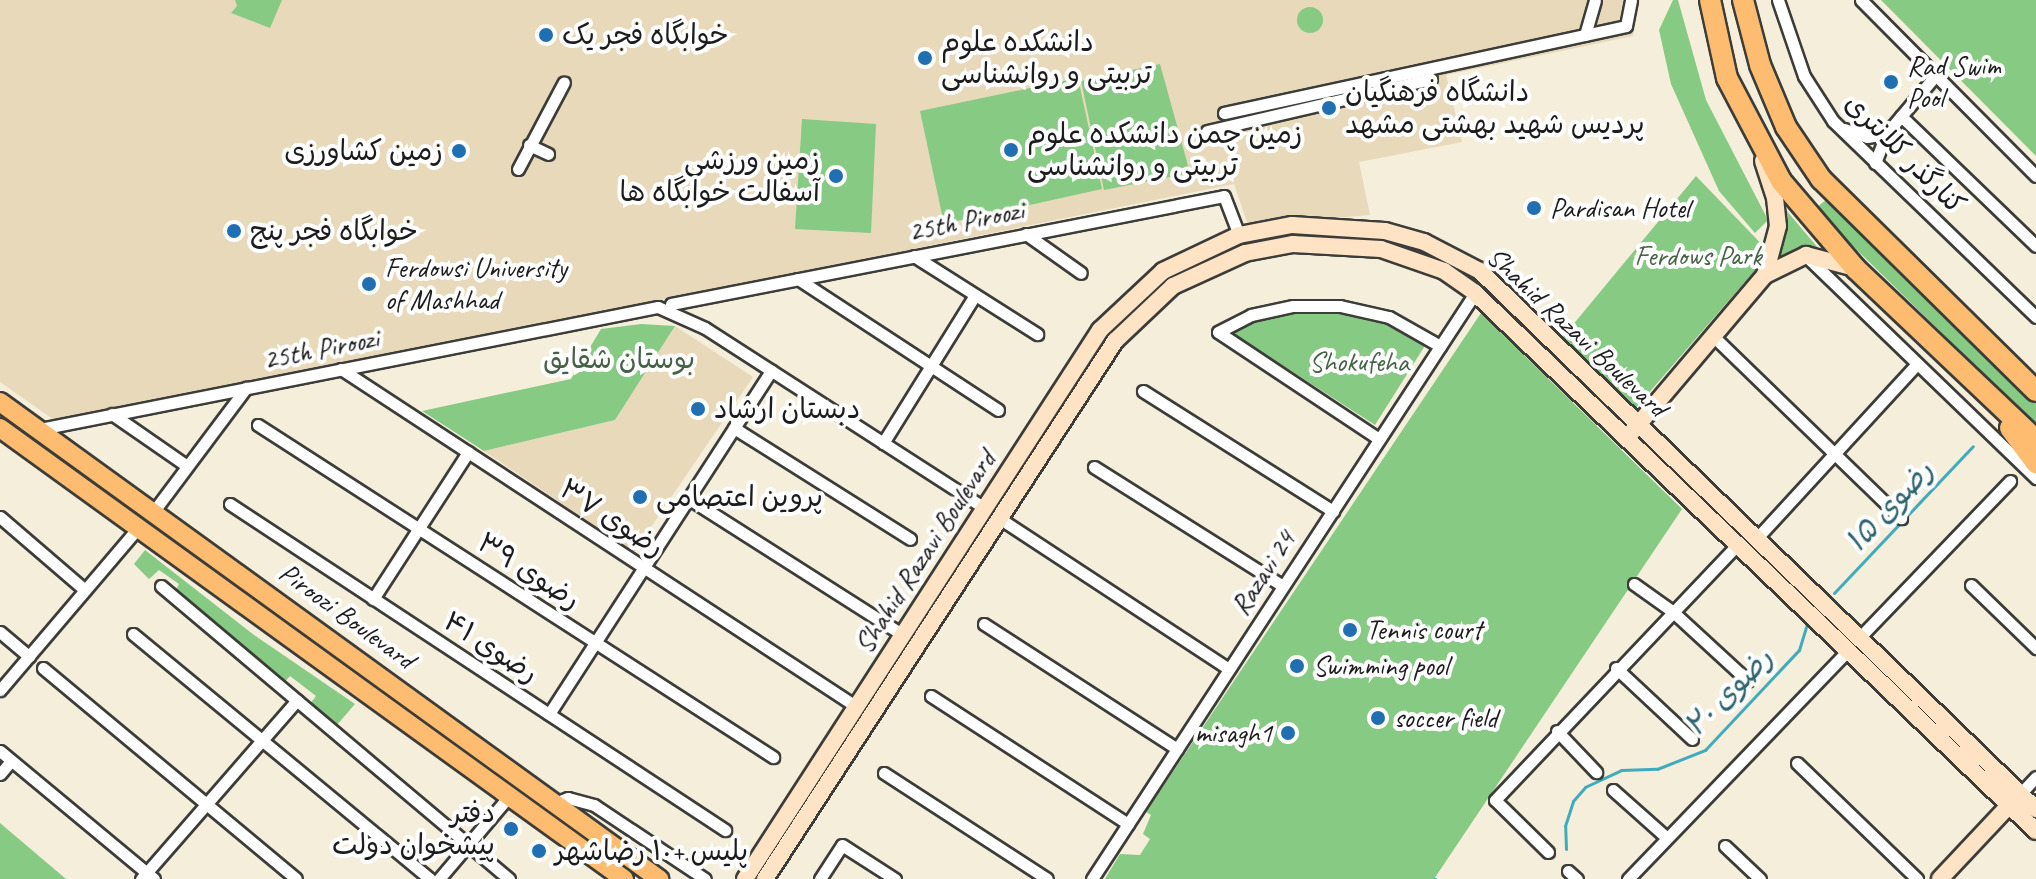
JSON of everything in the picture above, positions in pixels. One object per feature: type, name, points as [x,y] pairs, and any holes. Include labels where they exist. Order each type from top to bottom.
[{"type":"highway","points":[[1743,0],[1760,65],[1786,127],[1821,179],[2036,391]]},
{"type":"highway","points":[[1709,3],[1727,78],[1781,181],[1856,269],[2036,440]]},
{"type":"highway","points":[[1980,386],[2036,463]]},
{"type":"main road","name":"Piroozi Boulevard","points":[[0,402],[659,879]]},
{"type":"main road","name":"Piroozi Boulevard","points":[[0,428],[624,879]]},
{"type":"main road","points":[[137,529],[154,511]]},
{"type":"street","points":[[1585,35],[1595,0]]},
{"type":"street","points":[[1224,113],[1626,26],[1631,0]]},
{"type":"street","name":"کنارگذر کلانتری","points":[[1778,0],[1804,76],[1833,121],[2036,317]]},
{"type":"street","points":[[1861,0],[2036,176]]},
{"type":"street","points":[[1875,163],[1886,134],[1935,76]]},
{"type":"street","points":[[1207,131],[1431,79]]},
{"type":"street","points":[[518,169],[564,82]]},
{"type":"street","points":[[1901,116],[2036,246]]},
{"type":"street","points":[[1833,121],[1848,132],[1886,134]]},
{"type":"street","points":[[1632,431],[1765,275],[1775,245],[1777,212],[1754,133]]},
{"type":"street","points":[[529,145],[548,154]]},
{"type":"street","name":"25th Piroozi","points":[[40,429],[1224,196],[1239,235]]},
{"type":"street","name":"Shahid Razavi Boulevard","points":[[765,879],[992,514],[1083,355],[1129,298],[1163,271],[1239,235],[1292,225],[1345,225],[1385,231],[1453,254],[1499,288],[1738,544],[1854,644]]},
{"type":"street","points":[[1026,234],[1081,273]]},
{"type":"street","name":"Shahid Razavi Boulevard","points":[[745,879],[903,635],[1115,341],[1163,294],[1208,267],[1245,253],[1293,244],[1344,244],[1418,259],[1475,293],[1756,539],[1854,644],[2015,800],[2036,831]]},
{"type":"street","points":[[1765,275],[1806,255],[1836,260],[1856,269]]},
{"type":"street","points":[[1806,255],[2036,478]]},
{"type":"street","points":[[914,256],[1037,334]]},
{"type":"street","points":[[798,279],[998,410]]},
{"type":"street","name":"Razavi 24","points":[[1092,879],[1475,293]]},
{"type":"street","points":[[883,443],[975,295]]},
{"type":"street","points":[[664,306],[705,328],[1229,669]]},
{"type":"street","points":[[1379,439],[1218,332],[1251,315],[1293,306],[1340,306],[1389,317],[1440,346]]},
{"type":"street","points":[[1713,336],[1901,518]]},
{"type":"street","points":[[1756,539],[1917,364]]},
{"type":"street","name":"رضوی ۳۷","points":[[341,369],[857,707]]},
{"type":"street","points":[[549,714],[771,371]]},
{"type":"street","points":[[154,511],[246,388]]},
{"type":"street","points":[[1143,391],[1333,511]]},
{"type":"street","points":[[112,414],[187,466]]},
{"type":"street","name":"رضوی ۳۹","points":[[258,425],[773,757]]},
{"type":"street","points":[[734,428],[910,539]]},
{"type":"street","points":[[373,599],[468,452]]},
{"type":"street","points":[[1094,467],[1283,586]]},
{"type":"street","points":[[1628,879],[2010,481]]},
{"type":"street","points":[[688,498],[903,635]]},
{"type":"street","name":"رضوی ۴۱","points":[[230,504],[725,830]]},
{"type":"street","points":[[0,517],[85,590]]},
{"type":"street","points":[[0,690],[137,529]]},
{"type":"street","points":[[1548,852],[1495,800],[1616,668],[1738,544]]},
{"type":"street","points":[[1634,584],[1672,611],[1748,681]]},
{"type":"street","points":[[1971,585],[2036,648]]},
{"type":"street","points":[[161,586],[509,879]]},
{"type":"street","points":[[984,624],[1177,749]]},
{"type":"street","points":[[0,632],[29,656]]},
{"type":"street","points":[[133,634],[430,879]]},
{"type":"street","points":[[43,668],[210,804],[296,879]]},
{"type":"street","points":[[1616,668],[1692,739]]},
{"type":"street","points":[[931,696],[1128,824]]},
{"type":"street","points":[[0,751],[147,877],[297,700]]},
{"type":"street","points":[[1557,731],[1596,772]]},
{"type":"street","points":[[0,774],[11,761]]},
{"type":"street","points":[[1797,763],[1917,879]]},
{"type":"street","points":[[884,773],[1047,879]]},
{"type":"street","points":[[1940,879],[2036,777]]},
{"type":"street","points":[[1613,790],[1667,838]]},
{"type":"street","points":[[439,879],[510,795]]},
{"type":"street","points":[[555,803],[582,799],[594,805],[705,879]]},
{"type":"street","name":"Shahid Razavi Boulevard","points":[[2015,800],[2036,809]]},
{"type":"street","points":[[820,879],[842,845],[895,879]]},
{"type":"street","points":[[1725,846],[1760,879]]},
{"type":"shaded area","name":"Ferdowsi University of Mashhad","points":[[0,0],[1640,0],[1633,36],[1446,75],[1462,142],[1359,162],[1370,215],[1248,225],[1234,184],[57,422],[0,382]]},
{"type":"shaded area","points":[[675,326],[753,377],[634,552],[484,451],[615,420]]},
{"type":"green space","points":[[235,0],[282,0],[270,28],[231,13],[237,6]]},
{"type":"green space","points":[[1673,0],[1678,0],[1706,100],[1768,220],[1755,233],[1719,191],[1671,84],[1659,30]]},
{"type":"green space","points":[[1881,0],[2036,0],[2036,156]]},
{"type":"green space","points":[[1310,7],[1319,11],[1323,20],[1319,29],[1310,33],[1301,29],[1297,20],[1301,11]]},
{"type":"green space","points":[[1160,64],[1190,173],[1104,190],[1081,81]]},
{"type":"green space","name":"زمین چمن دانشکده علوم تربیتی و روانشناسی","points":[[1078,78],[1102,189],[944,224],[920,111]]},
{"type":"green space","name":"زمین ورزشی آسفالت خوابگاه ها","points":[[802,119],[876,124],[871,233],[795,229]]},
{"type":"green space","name":"Ferdows Park","points":[[1696,176],[1770,253],[1634,410],[1562,338]]},
{"type":"green space","points":[[1827,199],[2036,403],[2036,425],[1815,209]]},
{"type":"green space","points":[[1780,203],[1819,249],[1796,250],[1774,260]]},
{"type":"green space","name":"Shokufeha","points":[[1296,311],[1341,312],[1388,323],[1426,344],[1375,425],[1231,332],[1254,320]]},
{"type":"green space","points":[[1481,313],[1682,509],[1434,879],[1105,879],[1120,854],[1140,855],[1150,839],[1143,834],[1151,815],[1146,812]]},
{"type":"green space","name":"بوستان شقایق","points":[[641,324],[675,326],[615,420],[484,451],[422,411],[571,379],[601,329]]},
{"type":"green space","points":[[145,550],[254,635],[355,704],[336,726],[310,704],[316,696],[290,676],[283,684],[176,590],[179,584],[159,570],[149,579],[134,564]]},
{"type":"green space","points":[[0,823],[66,879],[0,879]]},
{"type":"waterway","name":"رضوی ۱۵","points":[[1834,593],[1973,446]]},
{"type":"waterway","name":"رضوی ۲۰","points":[[1566,849],[1565,826],[1573,801],[1585,787],[1621,770],[1657,769],[1705,750],[1799,650],[1807,624]]},
{"type":"place","name":"خوابگاه فجر یک","points":[[546,35]]},
{"type":"place","name":"دانشکده علوم تربیتی و روانشناسی","points":[[925,58]]},
{"type":"place","name":"Rad Swim Pool","points":[[1891,82]]},
{"type":"place","name":"دانشگاه فرهنگیان پردیس شهید بهشتی مشهد","points":[[1329,108]]},
{"type":"place","name":"زمین چمن دانشکده علوم تربیتی و روانشناسی","points":[[1011,150]]},
{"type":"place","name":"زمین کشاورزی","points":[[459,151]]},
{"type":"place","name":"زمین ورزشی آسفالت خوابگاه ها","points":[[836,176]]},
{"type":"place","name":"Pardisan Hotel","points":[[1534,208]]},
{"type":"place","name":"خوابگاه فجر پنج","points":[[234,231]]},
{"type":"place","name":"Ferdowsi University of Mashhad","points":[[369,284]]},
{"type":"place","name":"دبستان ارشاد","points":[[698,409]]},
{"type":"place","name":"پروین اعتصامی","points":[[640,497]]},
{"type":"place","name":"Tennis court","points":[[1350,630]]},
{"type":"place","name":"Swimming pool","points":[[1297,666]]},
{"type":"place","name":"soccer field","points":[[1378,718]]},
{"type":"place","name":"misagh1","points":[[1288,733]]},
{"type":"place","name":"دفتر پیشخوان دولت","points":[[511,829]]},
{"type":"place","name":"پلیس +۱۰ رضاشهر","points":[[539,851]]}]
